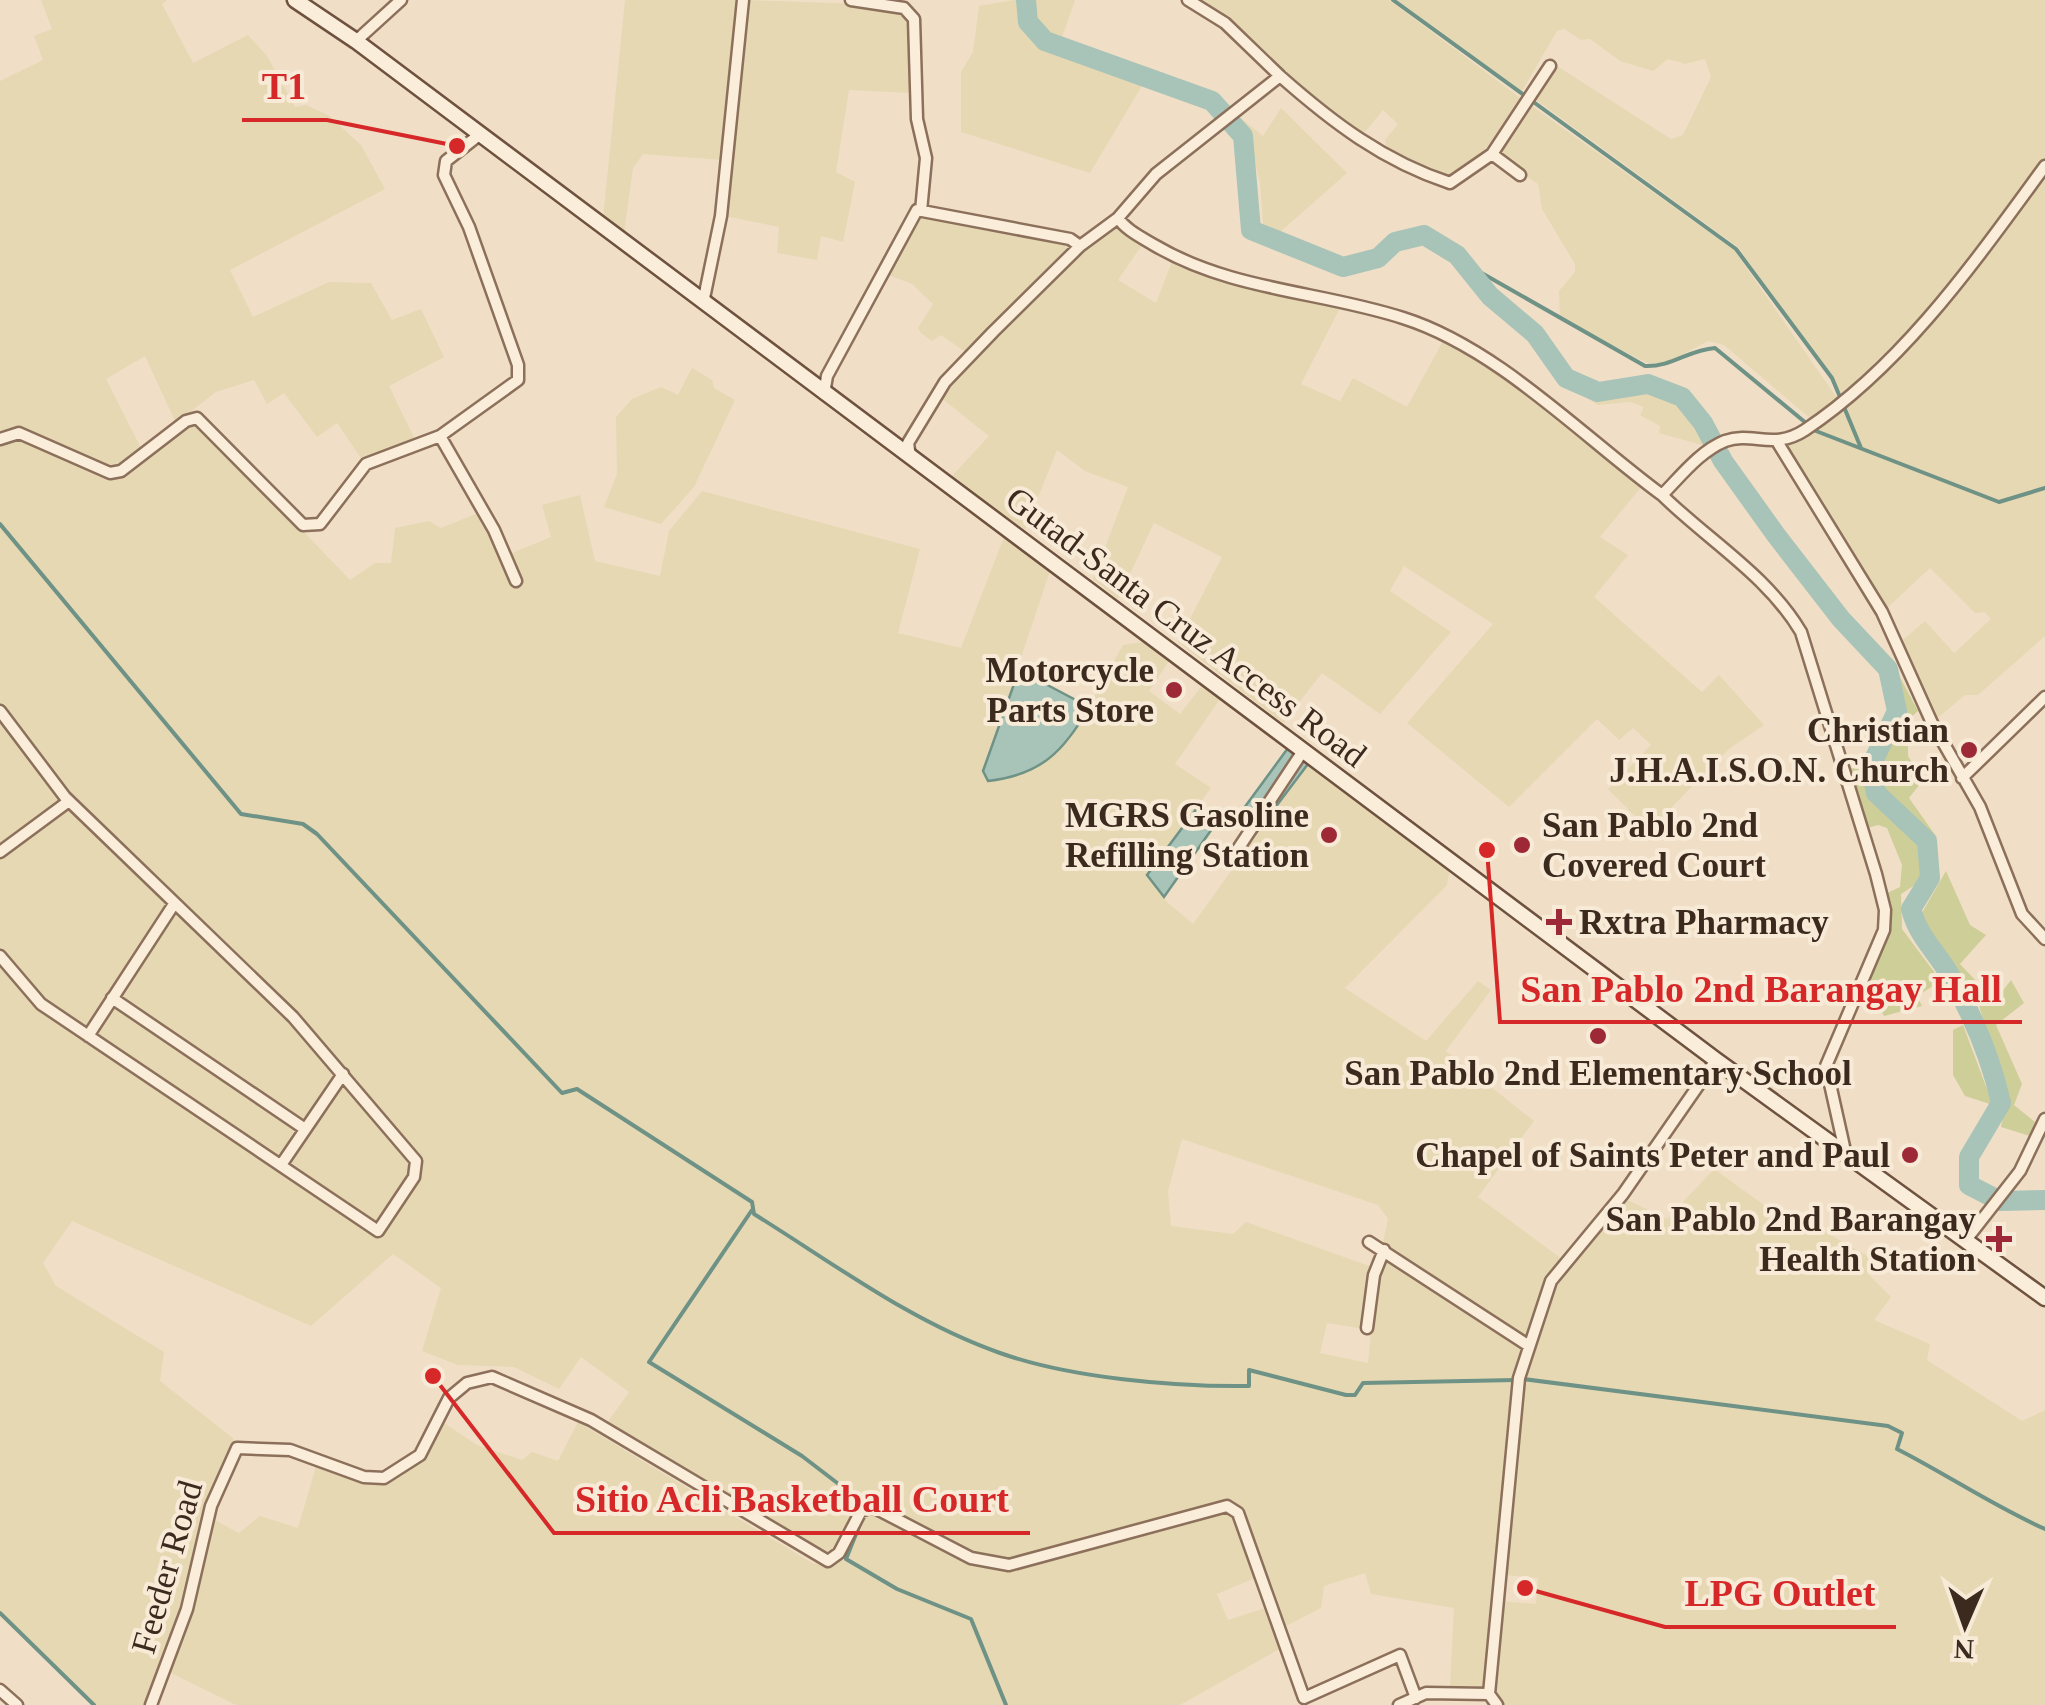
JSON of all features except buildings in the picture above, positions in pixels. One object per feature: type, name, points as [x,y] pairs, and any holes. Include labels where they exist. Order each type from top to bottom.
[{"type":"main road","name":"Gutad-Santa Cruz Access Road","points":[[295,0],[356,41],[1716,1060],[2042,1290]]},
{"type":"street","points":[[356,41],[401,0]]},
{"type":"street","points":[[703,303],[721,216],[743,0]]},
{"type":"street","points":[[851,0],[904,8],[914,19],[917,120],[926,158],[921,210]]},
{"type":"street","points":[[1188,0],[1225,24],[1277,78],[1361,142],[1418,172],[1450,183],[1492,154],[1550,66]]},
{"type":"street","points":[[910,458],[908,443],[945,382],[1080,246],[1118,218],[1156,174],[1277,78]]},
{"type":"street","points":[[0,439],[18,433],[110,473],[121,471],[186,420],[197,418],[303,526],[312,528],[320,524],[366,464],[440,436],[518,380],[518,366],[475,244],[444,175],[446,161],[480,135]]},
{"type":"street","points":[[1492,154],[1520,174]]},
{"type":"street","points":[[1662,495],[1706,452],[1726,440],[1778,443],[1802,432],[1864,383],[1944,300],[2045,166]]},
{"type":"street","points":[[824,394],[826,376],[916,210],[1070,239],[1080,246]]},
{"type":"street","points":[[1118,218],[1174,257],[1241,283],[1408,319],[1476,355],[1556,408],[1784,603],[1801,632],[1881,892],[1884,930],[1877,956],[1826,1066],[1844,1151]]},
{"type":"street","points":[[440,436],[494,530],[516,581]]},
{"type":"street","points":[[1778,443],[1882,612],[1894,646],[1980,807],[2022,914],[2045,940]]},
{"type":"street","points":[[1962,778],[2045,697]]},
{"type":"street","points":[[0,711],[68,801],[293,1017],[416,1162],[414,1177],[378,1230],[30,995],[1,958]]},
{"type":"street","points":[[1236,852],[1303,751]]},
{"type":"street","points":[[0,852],[68,801]]},
{"type":"street","points":[[88,1036],[174,904]]},
{"type":"street","points":[[112,998],[305,1130]]},
{"type":"street","points":[[1497,1705],[1489,1694],[1519,1378],[1551,1281],[1623,1194],[1716,1060]]},
{"type":"street","points":[[280,1165],[343,1074]]},
{"type":"street","points":[[1966,1240],[1999,1192],[2020,1170],[2045,1119]]},
{"type":"street","points":[[1369,1242],[1529,1346]]},
{"type":"street","points":[[1367,1328],[1374,1275],[1384,1250]]},
{"type":"street","name":"Feeder Road","points":[[151,1705],[187,1609],[211,1506],[237,1448],[290,1450],[364,1477],[384,1478],[420,1455],[450,1398],[467,1383],[492,1378],[590,1420],[828,1560],[839,1553],[861,1511],[873,1507],[912,1531],[971,1558],[1009,1565],[1227,1506],[1238,1512],[1304,1698]]},
{"type":"street","points":[[1291,1705],[1400,1655],[1430,1705]]},
{"type":"street","points":[[0,1690],[17,1705]]},
{"type":"street","points":[[1398,1705],[1421,1695],[1489,1694]]},
{"type":"shaded area","points":[[41,0],[167,0],[162,4],[193,63],[248,35],[267,56],[295,107],[306,105],[328,115],[361,145],[385,189],[230,270],[253,317],[329,282],[371,283],[392,320],[421,309],[444,357],[389,386],[416,442],[363,461],[337,423],[317,437],[284,393],[267,404],[254,380],[216,392],[176,423],[145,356],[106,379],[142,450],[120,467],[110,470],[24,433],[0,436],[0,81],[43,60],[34,36],[52,29]]},
{"type":"shaded area","points":[[625,0],[740,0],[722,160],[643,154],[633,168],[624,233],[603,218]]},
{"type":"shaded area","points":[[746,0],[861,4],[903,11],[911,20],[912,93],[849,90],[836,172],[855,182],[843,242],[821,236],[817,260],[777,253],[779,227],[725,216]]},
{"type":"shaded area","points":[[1020,0],[1023,27],[1041,45],[1143,84],[1090,173],[961,132],[961,72],[973,52],[979,6]]},
{"type":"shaded area","points":[[1032,0],[1075,0],[1060,43],[1033,19]]},
{"type":"shaded area","points":[[1194,0],[1389,0],[1523,100],[1479,157],[1449,179],[1387,151],[1385,140],[1398,124],[1383,110],[1363,134],[1283,72],[1230,22]]},
{"type":"shaded area","points":[[1396,0],[2045,0],[2045,160],[1942,297],[1842,394],[1738,247],[1532,97],[1557,66],[1671,139],[1683,135],[1711,77],[1705,59],[1685,64],[1668,59],[1653,71],[1620,61],[1590,39],[1581,40],[1564,29],[1557,31],[1522,91]]},
{"type":"shaded area","points":[[1529,104],[1734,250],[1837,398],[1811,419],[1724,345],[1708,341],[1667,363],[1647,363],[1560,318],[1559,291],[1575,272],[1575,264],[1542,209],[1538,184],[1496,155]]},
{"type":"shaded area","points":[[1281,108],[1347,173],[1280,232],[1263,224],[1260,183],[1249,135],[1235,121],[1238,116],[1263,136]]},
{"type":"shaded area","points":[[2045,173],[2045,636],[1978,695],[1965,695],[1934,721],[1897,645],[1925,621],[1954,653],[1991,619],[1985,612],[1975,613],[1930,568],[1884,611],[1784,447],[1864,391]]},
{"type":"shaded area","points":[[918,213],[1067,241],[1075,247],[967,353],[941,335],[932,341],[921,333],[918,328],[933,304],[912,284],[886,274]]},
{"type":"shaded area","points":[[1115,222],[1144,242],[1118,280],[1156,303],[1173,259],[1239,286],[1340,308],[1301,384],[1340,401],[1353,378],[1407,407],[1443,341],[1554,410],[1643,485],[1600,537],[1628,555],[1594,597],[1702,692],[1719,675],[1764,725],[1729,749],[1649,830],[1608,789],[1651,745],[1633,728],[1619,740],[1597,719],[1509,807],[1407,723],[1493,624],[1404,566],[1390,591],[1451,632],[1380,714],[1322,673],[1283,723],[1178,642],[1222,557],[1154,523],[1118,599],[1093,579],[1128,487],[1085,471],[1057,450],[1025,530],[951,477],[989,436],[940,397],[1083,248]]},
{"type":"shaded area","points":[[692,368],[735,400],[694,487],[661,524],[604,507],[617,474],[616,417],[632,399],[661,387],[678,395]]},
{"type":"shaded area","points":[[1562,383],[1597,395],[1641,391],[1677,402],[1709,447],[1659,433],[1660,426],[1640,415],[1644,407],[1630,402],[1598,405]]},
{"type":"shaded area","points":[[191,421],[201,425],[350,580],[375,563],[391,563],[395,528],[429,521],[441,528],[476,514],[502,557],[551,537],[542,505],[580,495],[595,561],[660,576],[669,531],[702,491],[920,549],[898,633],[961,648],[1004,537],[1050,571],[983,771],[1070,740],[1123,645],[1143,642],[1169,661],[1149,691],[1180,714],[1201,687],[1220,699],[1175,764],[1211,788],[1148,874],[1167,902],[1193,924],[1308,764],[1450,866],[1447,885],[1345,988],[1426,1041],[1478,981],[1491,990],[1446,1051],[1534,1121],[1478,1197],[1566,1262],[1546,1279],[1528,1337],[1382,1247],[1388,1219],[1378,1205],[1182,1139],[1168,1191],[1171,1226],[1233,1234],[1246,1222],[1372,1267],[1364,1329],[1327,1323],[1320,1353],[1368,1363],[1376,1276],[1384,1254],[1525,1348],[1484,1688],[1453,1691],[1450,1686],[1454,1608],[1371,1594],[1365,1573],[1324,1586],[1321,1608],[1284,1627],[1240,1513],[1227,1502],[1019,1560],[991,1562],[870,1505],[838,1550],[826,1557],[604,1427],[629,1392],[581,1357],[559,1389],[514,1367],[458,1365],[422,1351],[441,1288],[393,1254],[311,1326],[72,1221],[43,1263],[56,1286],[164,1352],[160,1381],[233,1438],[234,1446],[208,1506],[184,1609],[148,1705],[95,1705],[0,1615],[0,441],[23,437],[101,476],[117,476]]},
{"type":"shaded area","points":[[1019,670],[1089,707],[1070,737],[1049,759],[1022,773],[988,781],[983,771]]},
{"type":"shaded area","points":[[1288,748],[1308,764],[1256,833],[1236,819]]},
{"type":"shaded area","points":[[1197,808],[1214,826],[1164,897],[1147,875]]},
{"type":"shaded area","points":[[1714,1169],[1793,1226],[1801,1218],[1869,1257],[1867,1273],[1891,1297],[1874,1320],[1930,1344],[1927,1360],[2022,1421],[2045,1410],[2045,1705],[1500,1705],[1493,1693],[1500,1601],[1536,1604],[1538,1578],[1504,1575],[1523,1378],[1552,1282],[1623,1198],[1667,1219]]},
{"type":"shaded area","points":[[438,1419],[477,1445],[522,1460],[532,1452],[558,1461],[578,1422],[812,1563],[829,1566],[849,1553],[868,1513],[963,1559],[991,1568],[1021,1566],[1223,1511],[1234,1515],[1255,1578],[1217,1594],[1228,1620],[1265,1608],[1283,1647],[1180,1705],[236,1705],[169,1672],[211,1518],[239,1533],[260,1516],[298,1528],[317,1463],[385,1481],[403,1476]]},
{"type":"green space","points":[[1894,666],[1918,711],[1908,720],[1908,756],[1923,780],[1909,798],[1938,839],[1882,790],[1878,765],[1904,707]]},
{"type":"green space","points":[[1858,767],[1871,796],[1921,842],[1926,878],[1901,894],[1902,929],[1941,981],[1917,996],[1922,1006],[1884,1016],[1877,1003],[1860,995],[1887,930],[1883,895],[1900,887],[1902,865],[1887,828],[1878,825],[1864,829],[1848,769]]},
{"type":"green space","points":[[1946,871],[1970,925],[1986,935],[1960,964],[1995,1001],[2011,980],[2024,1003],[1996,1025],[2022,1084],[2014,1105],[2035,1122],[2030,1136],[2001,1127],[2007,1099],[1977,999],[1919,918]]},
{"type":"green space","points":[[1963,1025],[1993,1105],[1965,1096],[1953,1075],[1953,1030]]},
{"type":"waterway","points":[[1026,0],[1028,22],[1045,41],[1212,101],[1243,136],[1251,230],[1343,267],[1378,258],[1395,242],[1424,235],[1457,255],[1490,296],[1535,334],[1566,378],[1598,392],[1648,384],[1682,397],[1776,535],[1841,619],[1888,669],[1897,711],[1871,766],[1876,793],[1927,841],[1930,878],[1911,909],[1918,928],[1951,977],[1974,1022],[2001,1103],[1969,1157],[1969,1185],[2000,1201],[2045,1200]]},
{"type":"waterway","points":[[1393,0],[1736,249],[1832,378],[1840,397]]},
{"type":"waterway","points":[[1464,263],[1645,366],[1715,348],[1806,423]]},
{"type":"waterway","points":[[1844,407],[1861,448]]},
{"type":"waterway","points":[[1816,431],[1999,502],[2045,488]]},
{"type":"waterway","points":[[0,524],[241,814],[303,824],[317,834],[562,1093],[577,1089],[752,1202],[754,1214],[904,1308],[1000,1353],[1058,1369],[1123,1379],[1249,1386],[1249,1370],[1346,1395],[1355,1395],[1363,1383],[1516,1380]]},
{"type":"waterway","points":[[752,1210],[649,1362],[802,1456],[866,1505]]},
{"type":"waterway","points":[[1523,1379],[1888,1426],[1902,1433],[1897,1449],[2045,1529]]},
{"type":"waterway","points":[[862,1519],[846,1559],[897,1589],[971,1619],[1006,1705]]},
{"type":"waterway","points":[[0,1613],[94,1705]]},
{"type":"place","name":"T1","points":[[457,146]]},
{"type":"place","name":"Motorcycle Parts Store","points":[[1174,690]]},
{"type":"place","name":"Christian J.H.A.I.S.O.N. Church","points":[[1969,750]]},
{"type":"place","name":"MGRS Gasoline Refilling Station","points":[[1329,835]]},
{"type":"place","name":"San Pablo 2nd Covered Court","points":[[1522,845]]},
{"type":"place","name":"San Pablo 2nd Barangay Hall","points":[[1487,850]]},
{"type":"place","name":"Rxtra Pharmacy","points":[[1559,922]]},
{"type":"place","name":"San Pablo 2nd Elementary School","points":[[1598,1036]]},
{"type":"place","name":"Chapel of Saints Peter and Paul","points":[[1910,1155]]},
{"type":"place","name":"San Pablo 2nd Barangay Health Station","points":[[1999,1239]]},
{"type":"place","name":"Sitio Acli Basketball Court","points":[[433,1376]]},
{"type":"place","name":"LPG Outlet","points":[[1525,1588]]}]
